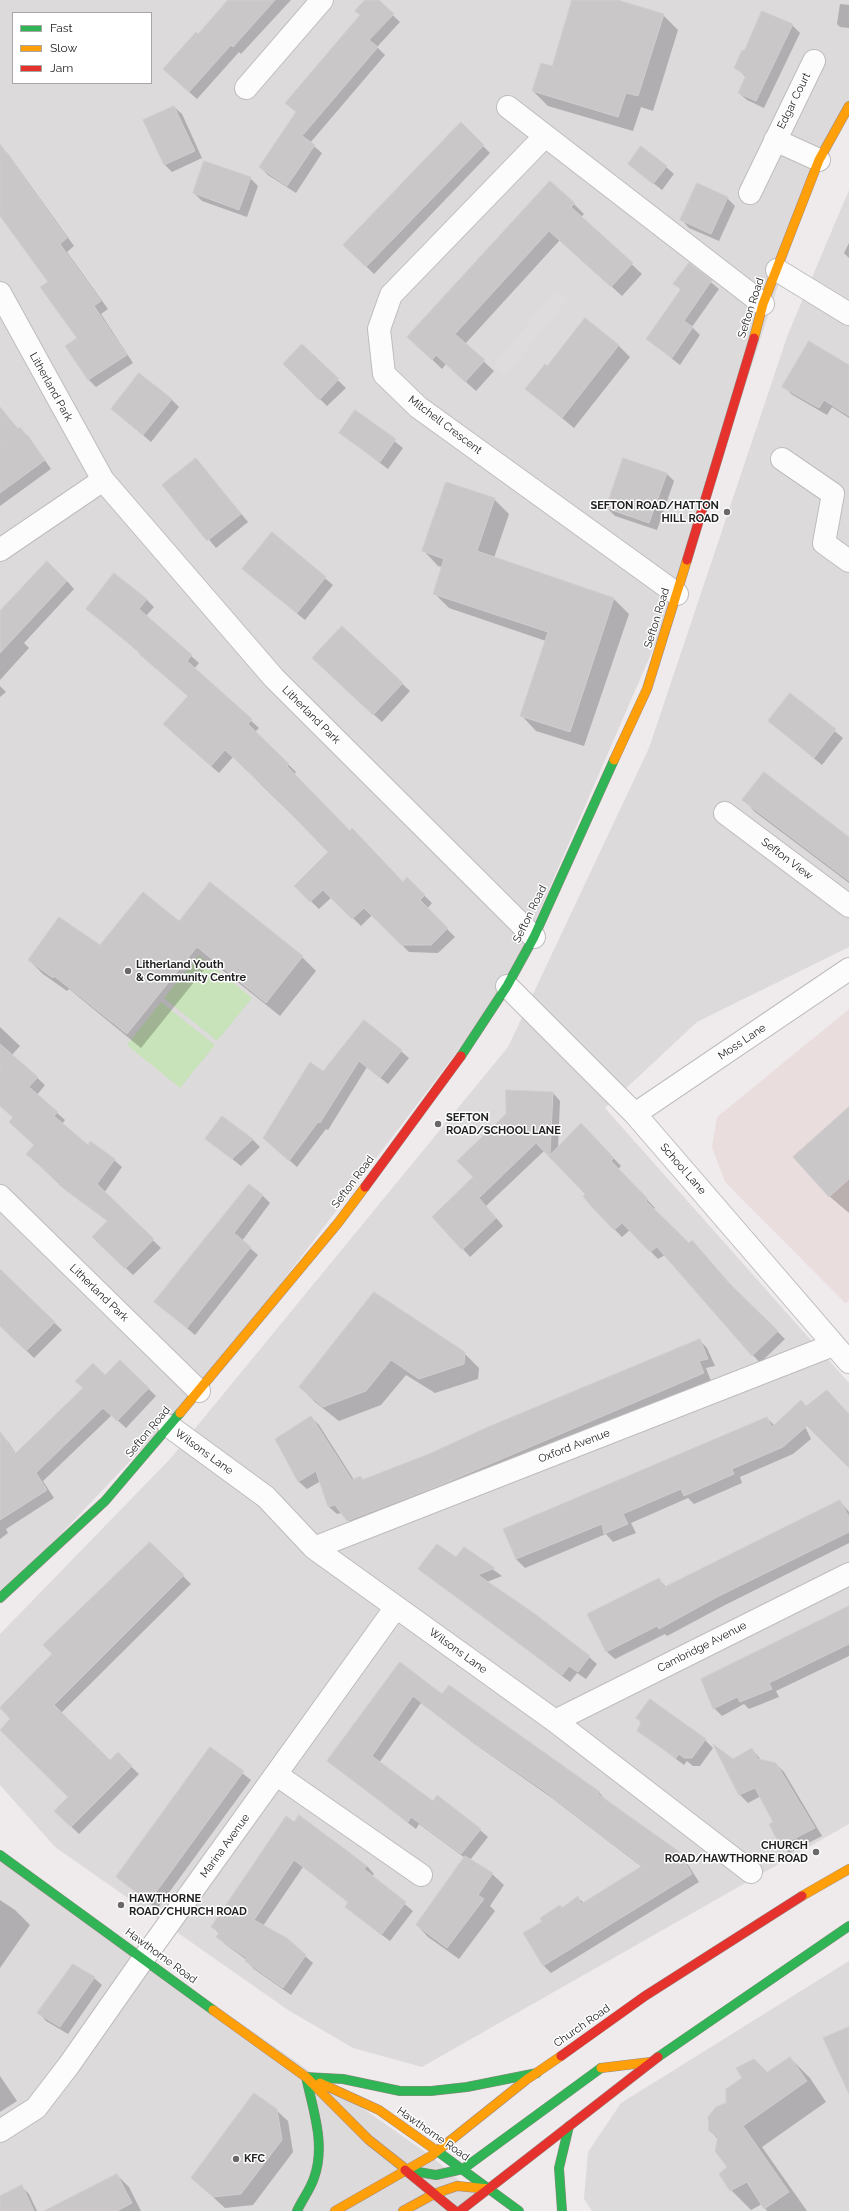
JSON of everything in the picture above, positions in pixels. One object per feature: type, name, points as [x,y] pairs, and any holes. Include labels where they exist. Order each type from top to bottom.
[{"type":"main road","name":"Sefton Road","points":[[0,1598],[105,1501],[199,1391],[338,1223],[451,1071],[507,986],[534,937],[647,689],[677,594],[763,304],[819,160],[849,106]]},
{"type":"main road","name":"Hawthorne Road","points":[[0,1855],[306,2077],[369,2140],[455,2211]]},
{"type":"main road","name":"Church Road","points":[[335,2211],[437,2150],[537,2073],[645,1996],[775,1912],[849,1870]]},
{"type":"main road","points":[[460,2211],[650,2062],[849,1926]]},
{"type":"main road","points":[[405,2170],[436,2176],[463,2169],[601,2068],[650,2062]]},
{"type":"main road","points":[[297,2211],[314,2178],[318,2163],[318,2138],[306,2077],[343,2079],[400,2091],[431,2091],[490,2083],[537,2073]]},
{"type":"main road","name":"Hawthorne Road","points":[[306,2077],[379,2110],[437,2150],[519,2211]]},
{"type":"main road","points":[[562,2211],[557,2175],[559,2156],[569,2126]]},
{"type":"main road","points":[[403,2211],[434,2194],[457,2186],[489,2188]]},
{"type":"street","points":[[246,88],[322,0]]},
{"type":"street","name":"Edgar Court","points":[[750,193],[814,61]]},
{"type":"street","points":[[508,107],[763,304]]},
{"type":"street","name":"Mitchell Crescent","points":[[545,136],[391,295],[379,329],[384,374],[418,406],[677,594]]},
{"type":"street","name":"Edgar Court","points":[[775,140],[819,160]]},
{"type":"street","points":[[777,270],[849,314]]},
{"type":"street","name":"Litherland Park","points":[[0,293],[103,480],[274,678],[534,937]]},
{"type":"street","points":[[782,460],[834,494],[824,542],[849,561]]},
{"type":"street","points":[[0,550],[103,480]]},
{"type":"street","name":"Sefton View","points":[[725,813],[849,906]]},
{"type":"street","name":"Moss Lane","points":[[635,1114],[849,969]]},
{"type":"street","name":"School Lane","points":[[507,986],[635,1114],[849,1362]]},
{"type":"street","name":"Litherland Park","points":[[0,1196],[199,1391]]},
{"type":"street","name":"Oxford Avenue","points":[[314,1548],[833,1345]]},
{"type":"street","name":"Wilsons Lane","points":[[169,1426],[266,1498],[314,1548],[554,1721],[751,1872]]},
{"type":"street","name":"Cambridge Avenue","points":[[554,1721],[849,1574]]},
{"type":"street","name":"Marina Avenue","points":[[0,2131],[36,2108],[69,2066],[144,1958],[277,1775],[396,1607]]},
{"type":"street","points":[[277,1775],[421,1875]]},
{"type":"shaded area","points":[[0,0],[849,0],[849,106],[819,160],[677,594],[507,986],[210,1377],[0,1598]]},
{"type":"shaded area","points":[[849,190],[849,947],[697,1022],[605,1108],[849,1383],[849,1824],[422,2067],[353,2048],[288,2010],[55,1847],[0,1785],[0,1634],[170,1459],[508,1047],[649,748],[788,334]]},
{"type":"shaded area","points":[[556,289],[568,299],[505,376],[493,366]]},
{"type":"shaded area","points":[[849,1009],[849,1301],[845,1303],[725,1182],[712,1147],[717,1117]]},
{"type":"shaded area","points":[[0,1855],[431,2156],[478,2197],[460,2211],[0,2211]]},
{"type":"shaded area","points":[[849,1961],[849,2211],[592,2211],[584,2199],[588,2152],[621,2103]]},
{"type":"green space","points":[[199,955],[252,998],[217,1041],[164,998]]},
{"type":"green space","points":[[161,1002],[215,1045],[180,1088],[127,1045]]},
{"type":"building","points":[[228,0],[275,0],[233,47],[231,45],[189,92],[163,69],[196,32],[198,34]]},
{"type":"building","points":[[365,0],[379,0],[394,14],[369,40],[378,47],[302,136],[315,145],[287,186],[259,167],[296,112],[285,103],[360,15],[355,11]]},
{"type":"building","points":[[572,0],[618,0],[664,14],[638,96],[626,93],[618,117],[532,91],[541,63],[552,66]]},
{"type":"building","points":[[762,11],[793,24],[756,101],[738,93],[746,75],[734,68],[742,50],[744,51]]},
{"type":"building","points":[[174,106],[195,151],[164,165],[143,120]]},
{"type":"building","points":[[461,122],[484,145],[366,267],[343,245]]},
{"type":"building","points":[[0,144],[67,238],[60,244],[101,301],[94,306],[127,355],[88,380],[65,346],[77,338],[40,287],[48,282],[0,216]]},
{"type":"building","points":[[641,146],[667,166],[653,184],[628,164]]},
{"type":"building","points":[[204,161],[251,177],[239,210],[193,193]]},
{"type":"building","points":[[550,181],[575,203],[571,207],[633,263],[611,287],[549,231],[455,334],[485,360],[465,382],[436,355],[432,360],[407,337]]},
{"type":"building","points":[[697,183],[728,197],[711,234],[680,220]]},
{"type":"building","points":[[689,263],[712,280],[684,321],[693,327],[672,358],[646,339],[681,289],[673,284]]},
{"type":"building","points":[[585,318],[619,345],[562,418],[525,389],[545,364],[547,366]]},
{"type":"building","points":[[809,341],[849,365],[849,416],[824,400],[819,408],[782,387]]},
{"type":"building","points":[[302,344],[339,379],[319,400],[283,364]]},
{"type":"building","points":[[139,373],[172,399],[143,435],[111,409]]},
{"type":"building","points":[[0,407],[18,429],[20,427],[45,460],[0,493]]},
{"type":"building","points":[[355,410],[396,439],[380,462],[339,433]]},
{"type":"building","points":[[196,458],[241,514],[207,541],[162,485]]},
{"type":"building","points":[[623,458],[667,473],[649,523],[606,508]]},
{"type":"building","points":[[446,482],[495,498],[477,551],[614,598],[570,732],[520,716],[548,632],[433,594],[444,559],[422,551]]},
{"type":"building","points":[[272,532],[326,577],[297,613],[242,569]]},
{"type":"building","points":[[47,561],[67,581],[0,653],[0,611]]},
{"type":"building","points":[[114,573],[147,599],[139,609],[192,655],[187,661],[252,719],[248,724],[289,764],[287,766],[350,831],[352,828],[403,882],[407,877],[425,895],[420,900],[448,928],[431,945],[401,945],[364,908],[352,919],[323,890],[310,902],[294,886],[328,852],[266,788],[225,750],[211,766],[163,724],[188,696],[139,654],[141,653],[86,609]]},
{"type":"building","points":[[342,626],[403,683],[373,715],[312,658]]},
{"type":"building","points":[[790,693],[836,729],[814,758],[768,721]]},
{"type":"building","points":[[764,772],[849,837],[849,881],[742,800]]},
{"type":"building","name":"Litherland Youth & Community Centre","points":[[210,882],[303,956],[266,1003],[197,947],[127,1034],[54,976],[53,978],[28,960],[59,917],[100,945],[143,892],[179,921]]},
{"type":"building","points":[[364,1020],[402,1050],[380,1078],[359,1061],[320,1123],[318,1122],[289,1161],[263,1138],[310,1062],[323,1071]]},
{"type":"building","points":[[0,1044],[38,1077],[29,1087],[58,1112],[54,1116],[88,1145],[90,1141],[115,1159],[97,1184],[154,1239],[125,1269],[92,1237],[108,1220],[59,1185],[60,1183],[26,1154],[34,1145],[9,1122],[13,1117],[0,1106]]},
{"type":"building","points":[[506,1090],[553,1092],[550,1155],[581,1123],[614,1158],[611,1161],[648,1199],[646,1201],[689,1243],[692,1240],[729,1283],[778,1331],[752,1356],[657,1247],[650,1252],[622,1223],[614,1230],[590,1205],[583,1196],[585,1194],[536,1143],[479,1198],[496,1218],[462,1250],[432,1217],[473,1177],[457,1161],[506,1114]]},
{"type":"building","points":[[849,1107],[849,1179],[829,1197],[793,1157]]},
{"type":"building","points":[[222,1116],[253,1139],[232,1159],[205,1139]]},
{"type":"building","points":[[249,1184],[263,1195],[234,1233],[251,1247],[187,1328],[154,1302]]},
{"type":"building","points":[[0,1269],[55,1322],[26,1351],[0,1326]]},
{"type":"building","points":[[374,1292],[465,1352],[464,1364],[419,1379],[391,1360],[366,1391],[323,1407],[299,1387]]},
{"type":"building","points":[[700,1339],[708,1359],[699,1361],[704,1373],[443,1484],[347,1521],[335,1505],[328,1507],[316,1471],[298,1482],[275,1439],[311,1416],[352,1480],[361,1476],[362,1480],[429,1454],[488,1427]]},
{"type":"building","points":[[120,1360],[149,1388],[117,1421],[103,1408],[36,1473],[47,1490],[0,1520],[0,1431],[15,1454],[83,1388],[75,1381],[93,1363],[105,1375]]},
{"type":"building","points":[[827,1390],[849,1414],[849,1468],[807,1426],[783,1447],[732,1469],[734,1474],[684,1496],[681,1489],[623,1514],[628,1524],[604,1534],[602,1524],[516,1559],[503,1529],[767,1417],[772,1427],[801,1400],[806,1406]]},
{"type":"building","points":[[840,1500],[849,1517],[849,1532],[717,1597],[659,1629],[657,1626],[606,1652],[587,1614],[659,1578],[664,1587]]},
{"type":"building","points":[[150,1542],[184,1575],[54,1705],[110,1760],[118,1752],[132,1766],[71,1827],[54,1811],[68,1797],[0,1730],[10,1719],[0,1707],[52,1654],[43,1645]]},
{"type":"building","points":[[437,1544],[456,1557],[464,1547],[495,1568],[478,1575],[535,1614],[590,1656],[578,1672],[569,1666],[562,1675],[418,1569]]},
{"type":"building","points":[[849,1606],[849,1644],[769,1683],[772,1689],[740,1702],[737,1697],[713,1709],[701,1679]]},
{"type":"building","points":[[400,1662],[442,1694],[449,1685],[600,1792],[598,1794],[678,1851],[692,1874],[543,1966],[523,1933],[542,1922],[540,1918],[560,1905],[562,1908],[578,1896],[581,1904],[642,1866],[543,1790],[463,1735],[413,1696],[372,1756],[433,1801],[437,1795],[481,1829],[461,1854],[411,1817],[408,1822],[327,1761]]},
{"type":"building","points":[[650,1699],[706,1739],[692,1758],[684,1758],[679,1754],[676,1758],[637,1731],[641,1722],[636,1718]]},
{"type":"building","points":[[713,1744],[733,1759],[752,1748],[758,1759],[776,1763],[815,1828],[780,1846],[769,1824],[773,1822],[755,1788],[739,1795]]},
{"type":"building","points":[[210,1747],[244,1771],[149,1902],[116,1877]]},
{"type":"building","points":[[299,1815],[367,1866],[364,1869],[406,1902],[382,1934],[345,1907],[348,1902],[294,1860],[254,1920],[287,1938],[306,1955],[283,1988],[245,1961],[247,1958],[216,1937],[220,1932],[211,1927],[286,1816],[294,1822]]},
{"type":"building","points":[[465,1856],[493,1873],[478,1895],[484,1899],[447,1948],[416,1925]]},
{"type":"building","points":[[73,1964],[95,1977],[60,2027],[37,2013]]},
{"type":"building","points":[[849,2027],[849,2094],[823,2038]]},
{"type":"building","points":[[790,2057],[807,2081],[743,2126],[789,2192],[764,2209],[747,2182],[730,2191],[719,2174],[727,2167],[715,2151],[718,2137],[709,2131],[708,2117],[716,2107],[726,2103],[726,2089],[742,2078],[736,2068],[754,2059],[767,2072]]},
{"type":"building","name":"KFC","points":[[254,2093],[277,2109],[282,2140],[241,2194],[213,2197],[191,2178]]},
{"type":"building","points":[[117,2174],[132,2203],[117,2211],[44,2211]]},
{"type":"building","points":[[22,2185],[34,2211],[0,2211],[0,2196]]},
{"type":"traffic: fast","points":[[461,1056],[507,986],[534,937],[614,760]]},
{"type":"traffic: fast","points":[[0,1598],[105,1501],[180,1413]]},
{"type":"traffic: fast","points":[[0,1855],[213,2010]]},
{"type":"traffic: fast","points":[[658,2057],[849,1926]]},
{"type":"traffic: fast","points":[[407,2170],[436,2175],[463,2169],[601,2068]]},
{"type":"traffic: fast","points":[[306,2077],[343,2079],[400,2091],[431,2091],[467,2087],[537,2073]]},
{"type":"traffic: fast","points":[[297,2211],[314,2178],[319,2153],[319,2140],[315,2115],[306,2077]]},
{"type":"traffic: fast","points":[[562,2211],[559,2168],[569,2126]]},
{"type":"traffic: fast","points":[[437,2151],[519,2211]]},
{"type":"traffic: slow","points":[[754,338],[763,304],[819,160],[849,106]]},
{"type":"traffic: slow","points":[[614,760],[647,689],[687,560]]},
{"type":"traffic: slow","points":[[180,1413],[338,1223],[365,1187]]},
{"type":"traffic: slow","points":[[802,1896],[849,1869]]},
{"type":"traffic: slow","points":[[213,2010],[306,2077],[369,2140],[407,2170]]},
{"type":"traffic: slow","points":[[335,2211],[431,2156],[526,2080],[561,2056]]},
{"type":"traffic: slow","points":[[601,2068],[651,2062]]},
{"type":"traffic: slow","points":[[320,2083],[379,2110],[437,2151]]},
{"type":"traffic: slow","points":[[403,2211],[434,2194],[457,2186],[489,2189]]},
{"type":"traffic: jam","points":[[687,560],[754,338]]},
{"type":"traffic: jam","points":[[365,1187],[461,1056]]},
{"type":"traffic: jam","points":[[561,2056],[645,1996],[802,1896]]},
{"type":"traffic: jam","points":[[460,2211],[658,2057]]},
{"type":"traffic: jam","points":[[405,2170],[455,2211]]},
{"type":"place","name":"SEFTON ROAD/HATTON HILL ROAD","points":[[727,512]]},
{"type":"place","name":"Litherland Youth & Community Centre","points":[[128,971]]},
{"type":"place","name":"SEFTON ROAD/SCHOOL LANE","points":[[438,1124]]},
{"type":"place","name":"CHURCH ROAD/HAWTHORNE ROAD","points":[[816,1852]]},
{"type":"place","name":"HAWTHORNE ROAD/CHURCH ROAD","points":[[121,1905]]},
{"type":"place","name":"KFC","points":[[236,2159]]}]
